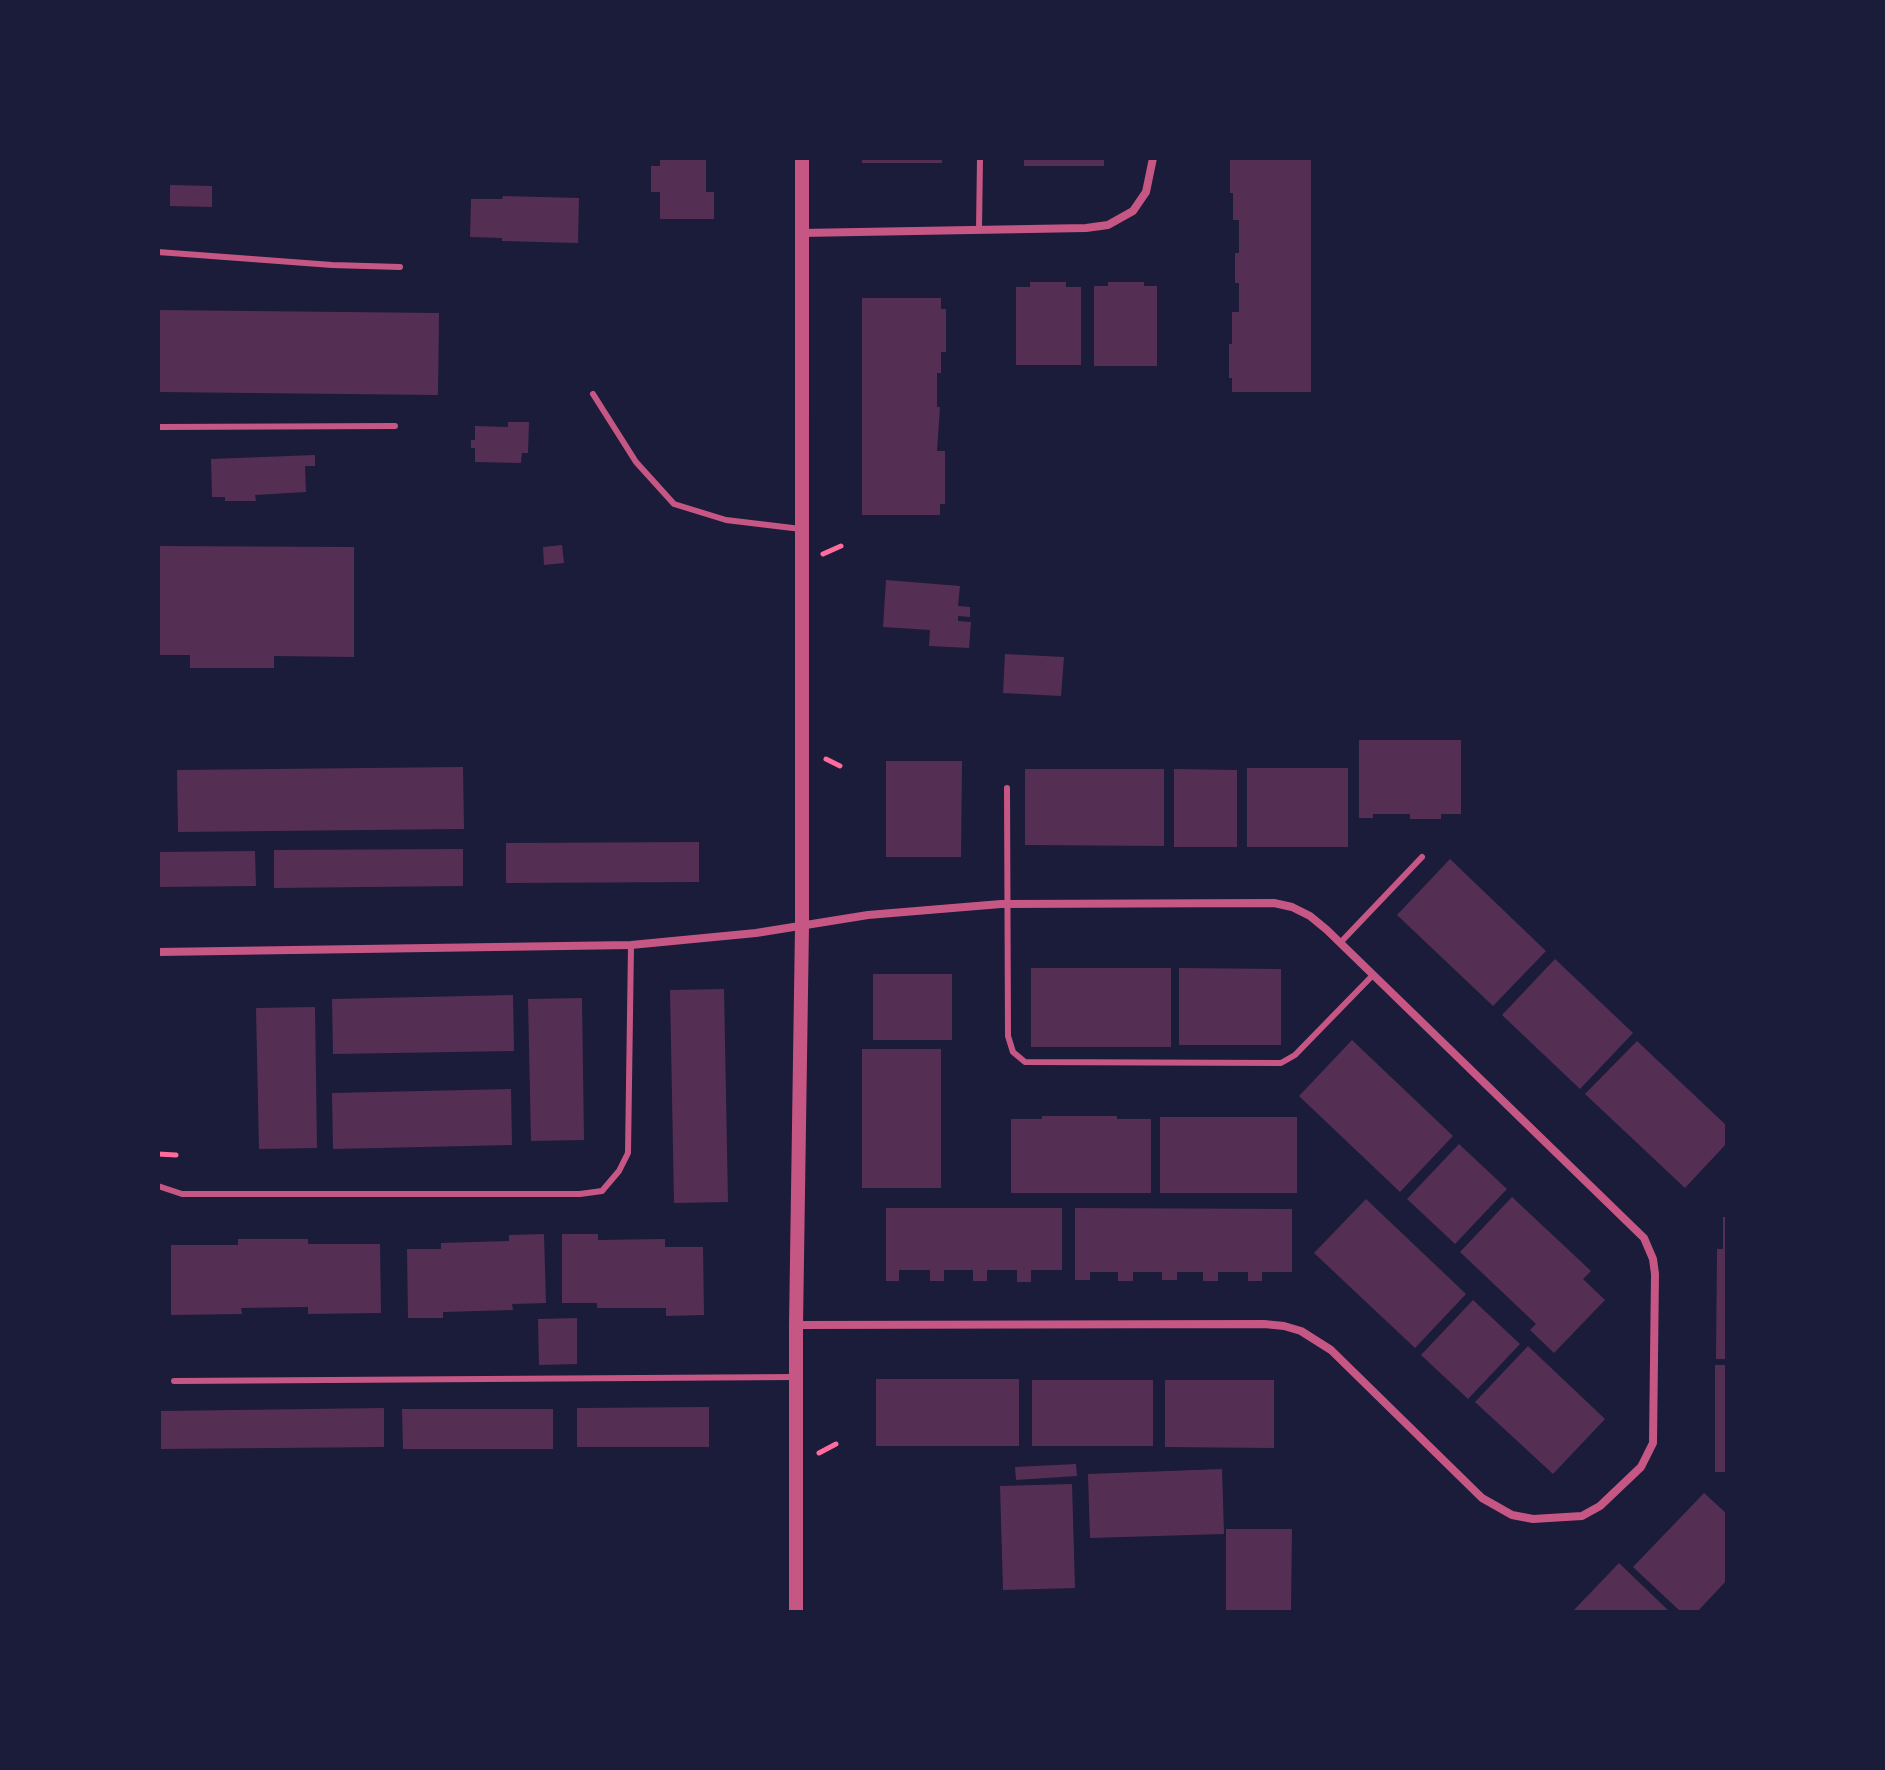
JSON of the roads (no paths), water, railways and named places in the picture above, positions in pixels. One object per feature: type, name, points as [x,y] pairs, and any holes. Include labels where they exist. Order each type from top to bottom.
[{"type":"street","points":[[796,1612],[796,1325],[802,926],[802,158]]},
{"type":"street","points":[[801,233],[1086,228],[1108,225],[1133,211],[1146,192],[1153,158]]},
{"type":"street","points":[[158,952],[631,945],[802,926],[868,915],[1007,904],[1274,903],[1292,907],[1310,916],[1340,943],[1636,1227],[1650,1248],[1655,1274],[1654,1428],[1648,1456],[1626,1484],[1600,1506],[1582,1516],[1533,1519],[1512,1515],[1482,1498],[1331,1350],[1301,1331],[1284,1326],[796,1325]]},
{"type":"lane","points":[[979,230],[980,158]]},
{"type":"lane","points":[[158,252],[400,267]]},
{"type":"lane","points":[[593,394],[636,462],[674,504],[726,520],[801,529]]},
{"type":"lane","points":[[158,427],[395,426]]},
{"type":"lane","points":[[1007,788],[1008,1036],[1013,1052],[1025,1062],[1281,1063],[1295,1055],[1373,975]]},
{"type":"lane","points":[[1340,943],[1422,857]]},
{"type":"lane","points":[[158,1186],[182,1194],[580,1194],[602,1191],[619,1171],[628,1153],[631,945]]},
{"type":"lane","points":[[174,1381],[796,1377]]}]
